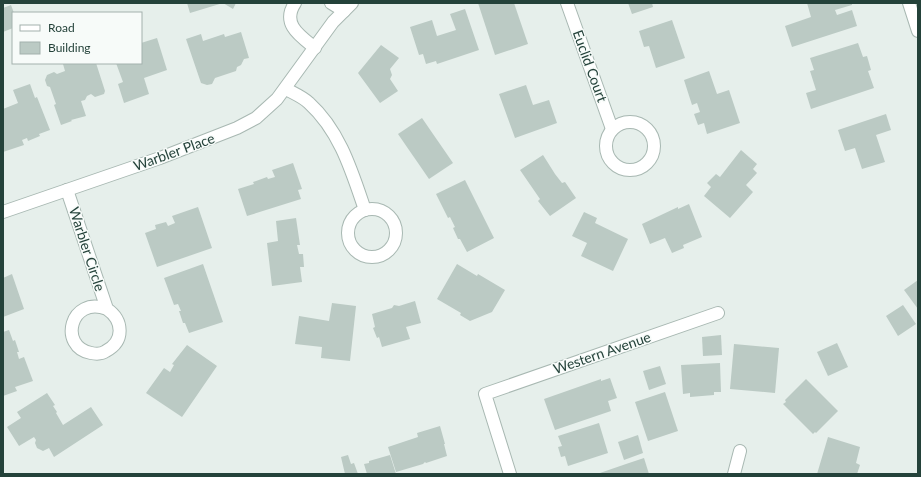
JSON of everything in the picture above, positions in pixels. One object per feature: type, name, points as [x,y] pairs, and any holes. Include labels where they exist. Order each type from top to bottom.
[{"type":"street","points":[[295,3],[290,15],[291,24],[295,32],[314,48]]},
{"type":"street","name":"Warbler Place","points":[[331,3],[348,7]]},
{"type":"street","name":"Euclid Court","points":[[567,3],[612,129]]},
{"type":"street","points":[[909,3],[918,31]]},
{"type":"street","name":"Warbler Place","points":[[3,212],[160,158],[237,128],[256,118],[286,89],[333,22],[348,7]]},
{"type":"street","points":[[286,89],[309,102],[331,128],[352,171],[365,210]]},
{"type":"street","name":"Warbler Circle","points":[[67,190],[107,309]]},
{"type":"street","name":"Western Avenue","points":[[510,474],[485,394],[718,313]]},
{"type":"street","points":[[734,474],[740,451]]},
{"type":"building","points":[[187,3],[223,3],[190,13]]},
{"type":"building","points":[[223,3],[236,3],[233,9]]},
{"type":"building","points":[[478,3],[514,3],[528,44],[495,55]]},
{"type":"building","points":[[628,3],[652,3],[653,7],[632,14]]},
{"type":"building","points":[[807,3],[852,3],[852,5],[835,10],[837,15],[852,10],[857,26],[792,47],[785,26],[811,17]]},
{"type":"building","points":[[11,5],[14,12],[12,12],[12,28],[3,32],[3,8]]},
{"type":"building","points":[[465,9],[479,50],[437,64],[436,61],[426,64],[423,54],[419,55],[410,27],[432,20],[437,36],[456,30],[450,14]]},
{"type":"building","points":[[672,20],[685,58],[656,68],[649,46],[644,47],[639,31]]},
{"type":"building","points":[[241,32],[249,58],[244,59],[241,65],[237,67],[236,71],[215,78],[212,84],[207,85],[201,83],[186,39],[201,34],[203,41],[224,34],[225,37]]},
{"type":"building","points":[[157,38],[167,70],[144,78],[149,94],[124,103],[118,84],[123,82],[116,64],[142,64],[142,43]]},
{"type":"building","points":[[858,43],[863,57],[867,56],[871,70],[868,71],[874,88],[811,109],[806,93],[816,90],[810,71],[814,70],[810,58]]},
{"type":"building","points":[[381,45],[399,58],[390,69],[392,75],[390,79],[398,91],[380,103],[358,73]]},
{"type":"building","points":[[63,64],[96,64],[105,91],[104,94],[95,97],[91,94],[87,96],[85,100],[81,101],[86,116],[71,120],[72,121],[61,125],[50,87],[47,86],[45,80],[47,75],[54,72],[57,74],[65,71]]},
{"type":"building","points":[[709,71],[717,94],[729,90],[740,123],[707,134],[704,123],[698,125],[694,114],[700,112],[697,103],[692,105],[684,80]]},
{"type":"building","points":[[30,84],[35,98],[37,97],[50,130],[39,134],[40,136],[28,141],[27,138],[22,140],[24,145],[3,152],[3,109],[18,103],[13,90]]},
{"type":"building","points":[[526,85],[533,105],[549,100],[557,123],[515,138],[499,94]]},
{"type":"building","points":[[886,114],[891,130],[876,135],[885,162],[862,169],[855,148],[845,151],[838,130]]},
{"type":"building","points":[[422,118],[453,163],[429,179],[398,134]]},
{"type":"building","points":[[741,150],[757,164],[753,169],[757,173],[746,185],[753,192],[730,218],[704,196],[711,187],[707,183],[716,174],[720,177]]},
{"type":"building","points":[[543,155],[555,174],[562,183],[565,182],[576,198],[550,216],[538,201],[540,199],[520,170]]},
{"type":"building","points":[[293,163],[302,189],[298,190],[301,199],[247,216],[238,189],[254,184],[253,182],[267,177],[268,179],[275,177],[272,170]]},
{"type":"building","points":[[465,180],[494,238],[467,252],[460,239],[458,239],[453,228],[455,227],[450,217],[448,218],[436,194]]},
{"type":"building","points":[[689,204],[702,237],[683,245],[684,248],[672,253],[665,238],[650,244],[642,224],[678,207],[678,209]]},
{"type":"building","points":[[198,207],[212,248],[157,267],[145,233],[156,229],[155,225],[166,222],[168,226],[175,223],[172,216]]},
{"type":"building","points":[[584,212],[597,218],[595,223],[628,239],[613,271],[581,256],[587,243],[572,236]]},
{"type":"building","points":[[296,218],[300,245],[297,245],[299,254],[303,254],[304,267],[300,267],[302,282],[272,286],[267,243],[278,241],[276,221]]},
{"type":"building","points":[[203,264],[223,322],[189,333],[185,323],[183,323],[178,304],[174,305],[164,278]]},
{"type":"building","points":[[457,264],[477,276],[478,274],[505,290],[492,312],[470,321],[460,315],[461,313],[437,299]]},
{"type":"building","points":[[12,274],[24,309],[3,317],[3,278]]},
{"type":"building","points":[[918,280],[918,309],[904,290]]},
{"type":"building","points":[[415,301],[421,323],[406,327],[410,339],[382,347],[379,337],[377,338],[373,328],[375,327],[372,314],[392,308],[394,305],[399,306]]},
{"type":"building","points":[[332,303],[356,306],[350,361],[321,358],[322,347],[295,344],[299,316],[329,321]]},
{"type":"building","points":[[903,305],[916,324],[898,336],[886,316]]},
{"type":"building","points":[[9,330],[13,341],[15,340],[19,352],[17,352],[19,359],[24,357],[33,381],[15,387],[17,391],[3,396],[3,332]]},
{"type":"building","points":[[721,335],[722,355],[703,356],[702,337]]},
{"type":"building","points":[[837,343],[848,367],[828,376],[817,352]]},
{"type":"building","points":[[734,344],[779,348],[775,393],[730,389]]},
{"type":"building","points":[[187,345],[217,366],[182,417],[146,393],[164,368],[170,372],[174,365],[172,364]]},
{"type":"building","points":[[720,363],[721,392],[714,392],[714,395],[690,397],[690,393],[683,394],[681,365]]},
{"type":"building","points":[[660,366],[666,384],[649,390],[643,371]]},
{"type":"building","points":[[610,378],[617,398],[608,401],[611,411],[555,430],[544,399],[601,379],[601,381]]},
{"type":"building","points":[[806,379],[838,411],[816,433],[815,432],[813,434],[783,404],[786,402],[785,400]]},
{"type":"building","points":[[665,392],[678,431],[648,441],[635,402]]},
{"type":"building","points":[[47,393],[55,405],[53,406],[63,425],[91,407],[103,425],[54,457],[49,448],[43,451],[37,448],[34,437],[19,446],[7,427],[21,418],[17,412]]},
{"type":"building","points":[[599,423],[608,453],[568,466],[565,456],[561,457],[558,447],[562,446],[558,436]]},
{"type":"building","points":[[440,426],[447,456],[396,472],[388,447],[418,437],[417,433]]},
{"type":"building","points":[[638,435],[643,453],[624,460],[618,442]]},
{"type":"building","points":[[828,437],[860,447],[856,463],[860,465],[857,474],[817,474]]},
{"type":"building","points":[[348,455],[351,464],[354,463],[358,474],[345,474],[341,457]]},
{"type":"building","points":[[390,455],[396,474],[367,474],[364,464]]},
{"type":"building","points":[[644,458],[649,474],[597,474],[626,464]]}]
